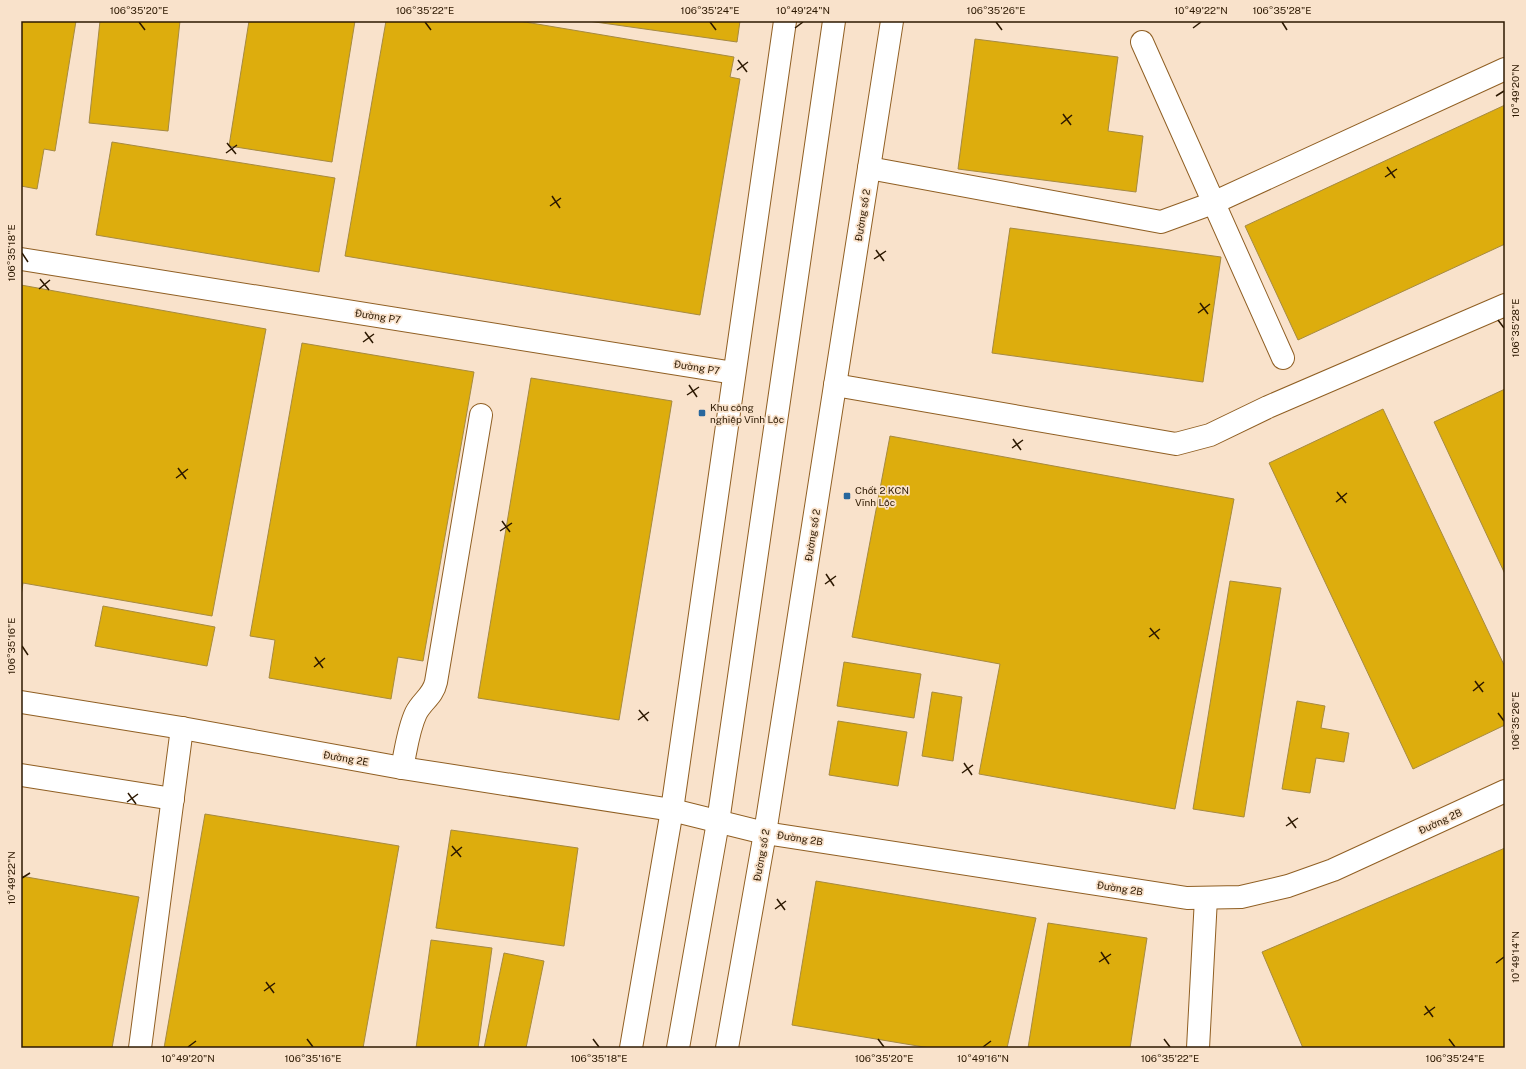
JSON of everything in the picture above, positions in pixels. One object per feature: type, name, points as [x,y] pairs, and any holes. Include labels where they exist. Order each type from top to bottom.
[{"type":"main road","points":[[630,1048],[672,810],[785,21]]},
{"type":"main road","points":[[678,1048],[718,822],[834,21]]},
{"type":"main road","name":"Đường số 2","points":[[727,1048],[764,833],[892,21]]},
{"type":"main road","points":[[1142,42],[1283,358]]},
{"type":"main road","points":[[869,168],[1161,222],[1213,203],[1505,69]]},
{"type":"main road","name":"Đường P7","points":[[21,259],[734,373]]},
{"type":"main road","points":[[835,385],[1176,444],[1210,435],[1268,407],[1505,305]]},
{"type":"main road","points":[[402,768],[412,723],[420,705],[434,690],[436,682],[481,415]]},
{"type":"main road","name":"Đường 2E","points":[[21,702],[182,728],[402,768],[672,810]]},
{"type":"main road","points":[[140,1048],[182,728]]},
{"type":"main road","points":[[21,775],[173,799]]},
{"type":"main road","name":"Đường 2B","points":[[672,810],[764,833],[1187,898],[1206,898],[1241,897],[1288,886],[1333,870],[1505,791]]},
{"type":"main road","points":[[1198,1048],[1206,898]]},
{"type":"building","points":[[21,21],[76,21],[55,151],[44,149],[37,189],[21,186]]},
{"type":"building","points":[[100,21],[180,21],[168,131],[89,123]]},
{"type":"building","points":[[249,21],[355,21],[332,162],[229,146]]},
{"type":"building","points":[[386,21],[519,21],[734,57],[730,77],[740,79],[700,315],[345,256]]},
{"type":"building","points":[[588,21],[740,21],[737,42]]},
{"type":"building","points":[[975,39],[1118,57],[1108,131],[1143,136],[1136,192],[958,169]]},
{"type":"building","points":[[1505,105],[1505,244],[1298,340],[1245,226]]},
{"type":"building","points":[[112,142],[335,178],[319,272],[96,235]]},
{"type":"building","points":[[1010,228],[1221,257],[1203,382],[992,353]]},
{"type":"building","points":[[21,285],[266,329],[212,616],[23,583],[21,596]]},
{"type":"building","points":[[302,343],[474,372],[423,661],[398,657],[391,699],[269,678],[275,640],[250,636]]},
{"type":"building","points":[[531,378],[672,401],[619,720],[478,698]]},
{"type":"building","points":[[1505,389],[1505,574],[1434,422]]},
{"type":"building","points":[[1383,409],[1505,667],[1505,725],[1413,769],[1269,463]]},
{"type":"building","points":[[890,436],[1234,499],[1175,809],[979,774],[1000,664],[852,637]]},
{"type":"building","points":[[1230,581],[1281,588],[1244,817],[1193,809]]},
{"type":"building","points":[[103,606],[215,627],[207,666],[95,646]]},
{"type":"building","points":[[844,662],[921,674],[914,718],[837,706]]},
{"type":"building","points":[[932,692],[962,697],[953,761],[922,756]]},
{"type":"building","points":[[1297,701],[1325,706],[1321,728],[1349,733],[1344,762],[1316,758],[1310,793],[1282,789]]},
{"type":"building","points":[[838,721],[907,732],[898,786],[829,775]]},
{"type":"building","points":[[205,814],[399,846],[363,1048],[164,1048]]},
{"type":"building","points":[[451,830],[578,848],[564,946],[436,928]]},
{"type":"building","points":[[1505,848],[1505,1048],[1303,1048],[1262,952]]},
{"type":"building","points":[[21,876],[139,897],[112,1048],[21,1048]]},
{"type":"building","points":[[816,881],[1036,918],[1007,1048],[930,1048],[792,1025]]},
{"type":"building","points":[[1048,923],[1147,938],[1130,1048],[1028,1048]]},
{"type":"building","points":[[431,940],[492,948],[478,1048],[416,1048]]},
{"type":"building","points":[[504,953],[544,961],[526,1048],[484,1048]]},
{"type":"place","name":"Khu công nghiệp Vĩnh Lộc","points":[[702,413]]},
{"type":"place","name":"Chốt 2 KCN Vĩnh Lộc","points":[[847,496]]}]
